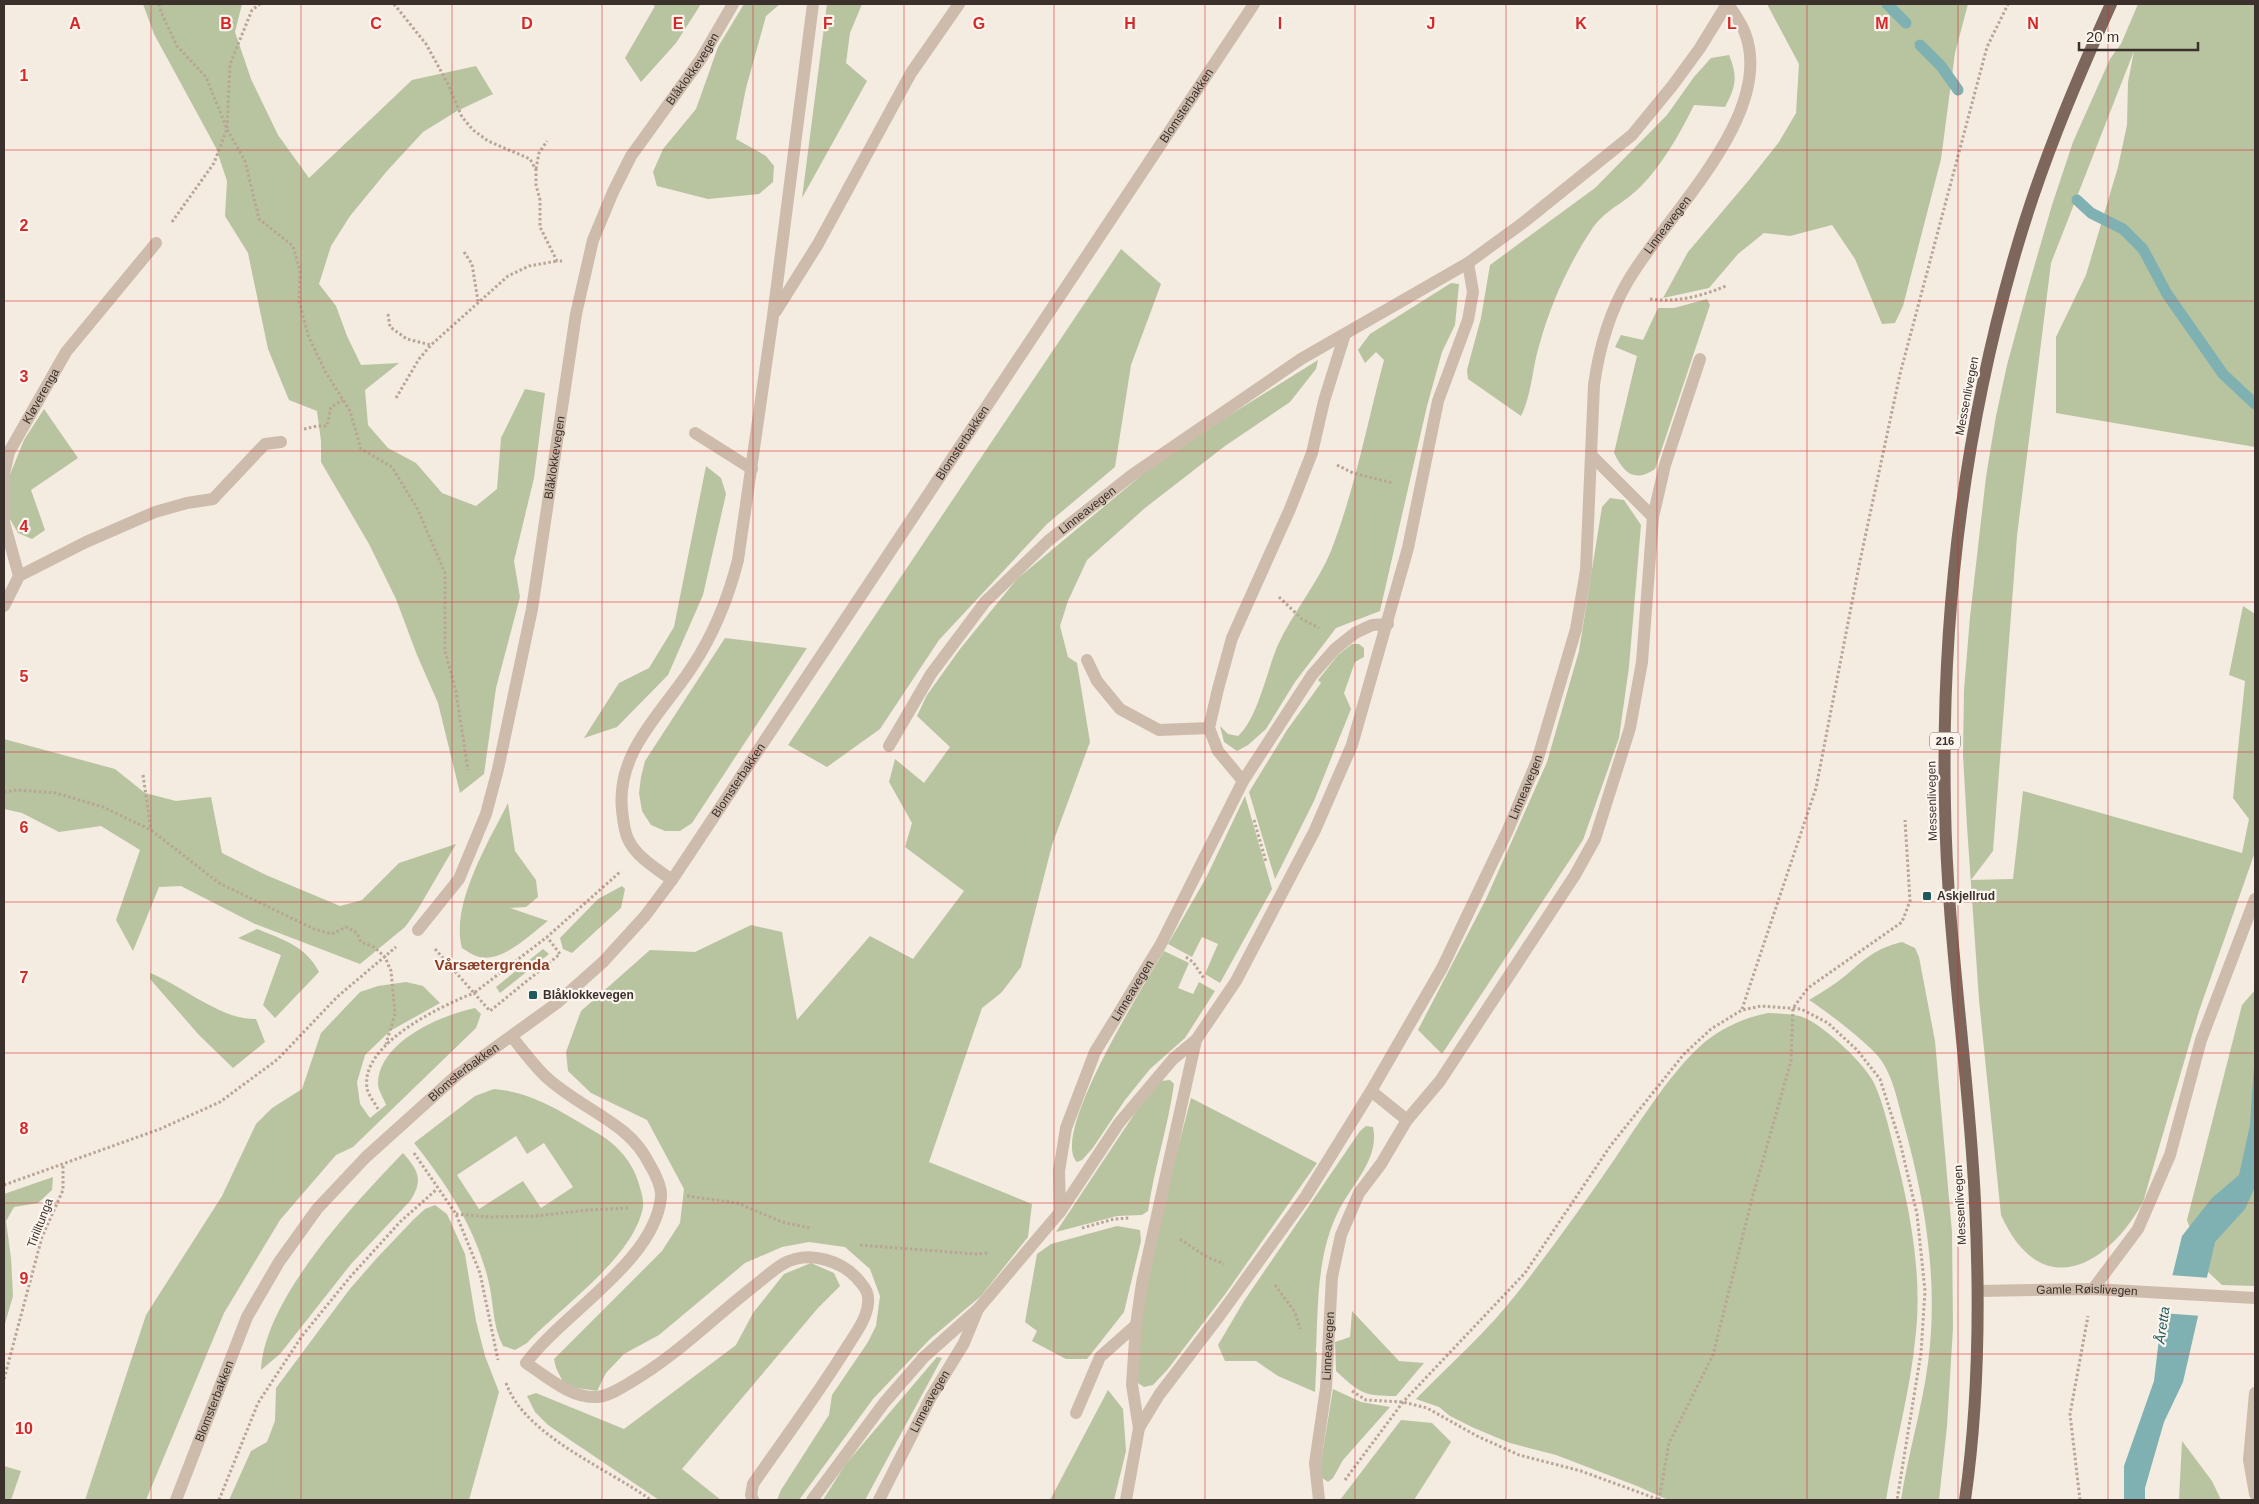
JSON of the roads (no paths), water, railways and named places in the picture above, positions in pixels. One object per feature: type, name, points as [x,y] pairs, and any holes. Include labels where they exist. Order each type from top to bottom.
[{"type":"main road","name":"Messenlivegen","points":[[1965,1500],[1972,1446],[1977,1358],[1978,1292],[1975,1200],[1944,808],[1945,720],[1950,628],[1960,529],[1974,433],[1990,349],[2013,259],[2070,95],[2111,4]]},
{"type":"street","name":"Blåklokkevegen","points":[[418,930],[459,879],[486,814],[498,769],[532,609],[576,314],[593,240],[613,192],[632,156],[701,59],[733,4]]},
{"type":"street","points":[[672,880],[639,855],[628,840],[623,822],[621,801],[623,776],[638,741],[691,669],[709,639],[729,595],[738,560],[774,316],[813,4]]},
{"type":"street","points":[[774,316],[818,244],[911,72],[959,4]]},
{"type":"street","name":"Blomsterbakken","points":[[176,1500],[248,1318],[279,1262],[317,1209],[366,1157],[457,1075],[512,1037],[556,1003],[603,962],[645,916],[672,880],[1254,4]]},
{"type":"street","name":"Linneavegen","points":[[889,746],[931,674],[985,602],[1048,541],[1140,470],[1301,359],[1468,263],[1524,222],[1632,135],[1673,85],[1700,48],[1727,4],[1746,34],[1749,50],[1750,73],[1745,102],[1734,126],[1706,172],[1651,244],[1627,282],[1606,328],[1598,354],[1594,385],[1586,570],[1576,629],[1537,761],[1508,832],[1442,968],[1371,1092],[1306,1196],[1220,1315],[1159,1395],[1139,1428]]},
{"type":"street","name":"Kløverenga","points":[[19,576],[4,522],[4,474],[9,452],[66,352],[156,243]]},
{"type":"street","name":"Linneavegen","points":[[878,1500],[931,1397],[964,1342],[978,1309],[1060,1212],[1119,1123],[1173,1059],[1196,1040],[1236,981],[1315,830],[1352,745],[1388,624],[1408,548],[1438,401],[1468,320],[1473,292],[1468,263]]},
{"type":"street","points":[[1243,781],[1218,751],[1209,728],[1232,638],[1312,453],[1324,401],[1345,334]]},
{"type":"street","name":"Linneavegen","points":[[1319,1500],[1315,1462],[1326,1388],[1332,1277],[1341,1235],[1359,1193],[1381,1164],[1407,1120],[1440,1080],[1574,875],[1594,839],[1630,728],[1642,662],[1653,517],[1666,465],[1700,359]]},
{"type":"street","points":[[694,433],[752,469]]},
{"type":"street","points":[[4,606],[19,576],[86,542],[156,512],[186,502],[213,499],[265,444],[281,442]]},
{"type":"street","points":[[1591,455],[1653,517]]},
{"type":"street","name":"Linneavegen","points":[[1060,1212],[1059,1170],[1066,1128],[1095,1052],[1161,944],[1243,781],[1312,675],[1335,649],[1372,625],[1388,624]]},
{"type":"street","points":[[1087,660],[1097,681],[1120,708],[1159,730],[1209,728]]},
{"type":"street","points":[[2093,1289],[2138,1229],[2170,1155],[2201,1040],[2255,899]]},
{"type":"street","points":[[512,1037],[544,1076],[625,1133],[644,1153],[654,1171],[661,1196],[655,1222],[633,1255],[603,1288],[562,1323],[526,1363],[567,1389],[580,1395],[597,1397],[614,1392],[659,1365],[725,1309],[784,1263],[800,1259],[821,1258],[839,1263],[853,1272],[868,1291],[865,1317],[832,1371],[753,1484],[751,1495],[753,1500]]},
{"type":"street","name":"Linneavegen","points":[[1126,1500],[1139,1428],[1132,1386],[1136,1325],[1142,1283],[1196,1040]]},
{"type":"street","points":[[1371,1092],[1407,1120]]},
{"type":"street","name":"Gamle Røislivegen","points":[[1978,1292],[2093,1289],[2255,1298]]},
{"type":"street","points":[[812,1500],[884,1404],[924,1357],[978,1309]]},
{"type":"street","points":[[1076,1413],[1100,1357],[1136,1325]]},
{"type":"street","points":[[2255,1393],[2249,1460],[2255,1494]]},
{"type":"water","name":"Åretta","points":[[2255,1051],[2255,1187],[2245,1209],[2215,1242],[2183,1382],[2164,1422],[2145,1488],[2145,1500],[2124,1500],[2124,1466],[2154,1381],[2161,1322],[2182,1236],[2212,1198],[2239,1175],[2250,1125]]},
{"type":"waterway","points":[[1887,4],[1906,23]]},
{"type":"waterway","points":[[1920,45],[1941,66],[1958,90]]},
{"type":"waterway","points":[[2077,200],[2091,213],[2123,229],[2143,249],[2167,294],[2223,374],[2255,404]]},
{"type":"place","name":"Askjellrud","points":[[1927,896]]},
{"type":"place","name":"Blåklokkevegen","points":[[533,995]]},
{"type":"district","name":"Vårsætergrenda","points":[[492,965]]}]
